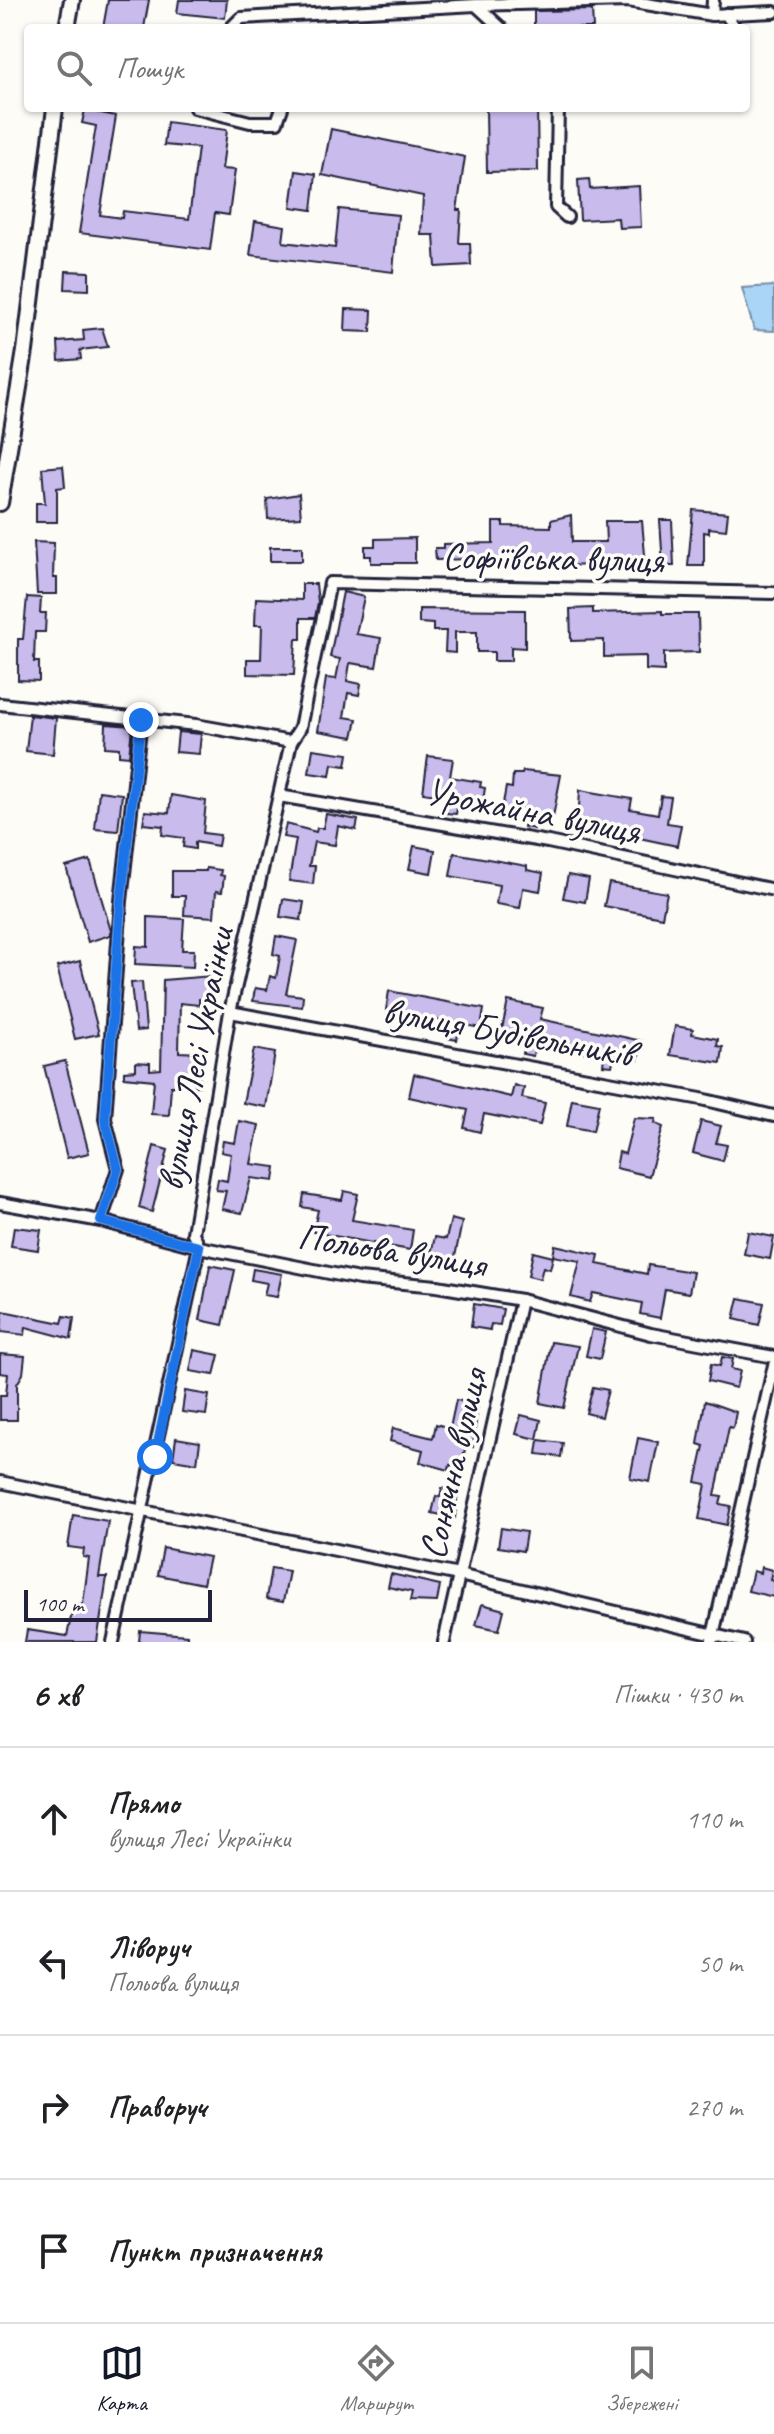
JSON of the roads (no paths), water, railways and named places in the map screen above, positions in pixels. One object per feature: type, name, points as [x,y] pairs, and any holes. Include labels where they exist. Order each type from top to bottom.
[{"type":"street","points":[[68,24],[72,0]]},
{"type":"street","points":[[712,15],[713,0]]},
{"type":"street","points":[[235,24],[241,18],[321,16],[476,5],[628,1],[712,15],[774,12]]},
{"type":"street","points":[[476,5],[497,24]]},
{"type":"street","points":[[726,14],[732,24]]},
{"type":"street","points":[[315,24],[321,16]]},
{"type":"street","points":[[0,503],[25,351],[55,112]]},
{"type":"street","points":[[211,112],[250,122],[277,122],[281,112]]},
{"type":"street","points":[[558,112],[556,207],[567,217]]},
{"type":"street","name":"Софіївська вулиця","points":[[330,583],[774,593]]},
{"type":"street","name":"вулиця Лесі Українки","points":[[113,1642],[199,1247],[193,1233],[230,1012],[291,742],[300,728],[330,583]]},
{"type":"street","points":[[0,704],[291,742]]},
{"type":"street","points":[[101,1221],[118,1169],[105,1119],[117,945],[141,720]]},
{"type":"street","name":"Урожайна вулиця","points":[[279,796],[548,842],[774,890]]},
{"type":"street","name":"вулиця Будівельників","points":[[230,1012],[701,1099],[774,1116]]},
{"type":"street","name":"Польова вулиця","points":[[0,1203],[101,1221],[199,1247],[359,1279],[437,1286],[521,1300],[651,1334],[774,1357]]},
{"type":"street","name":"Сонячна вулиця","points":[[444,1642],[521,1300]]},
{"type":"street","points":[[712,1639],[774,1365]]},
{"type":"street","points":[[0,1482],[459,1575],[644,1617],[712,1639],[744,1642]]},
{"type":"water","points":[[774,286],[774,331],[754,330],[742,288]]}]
